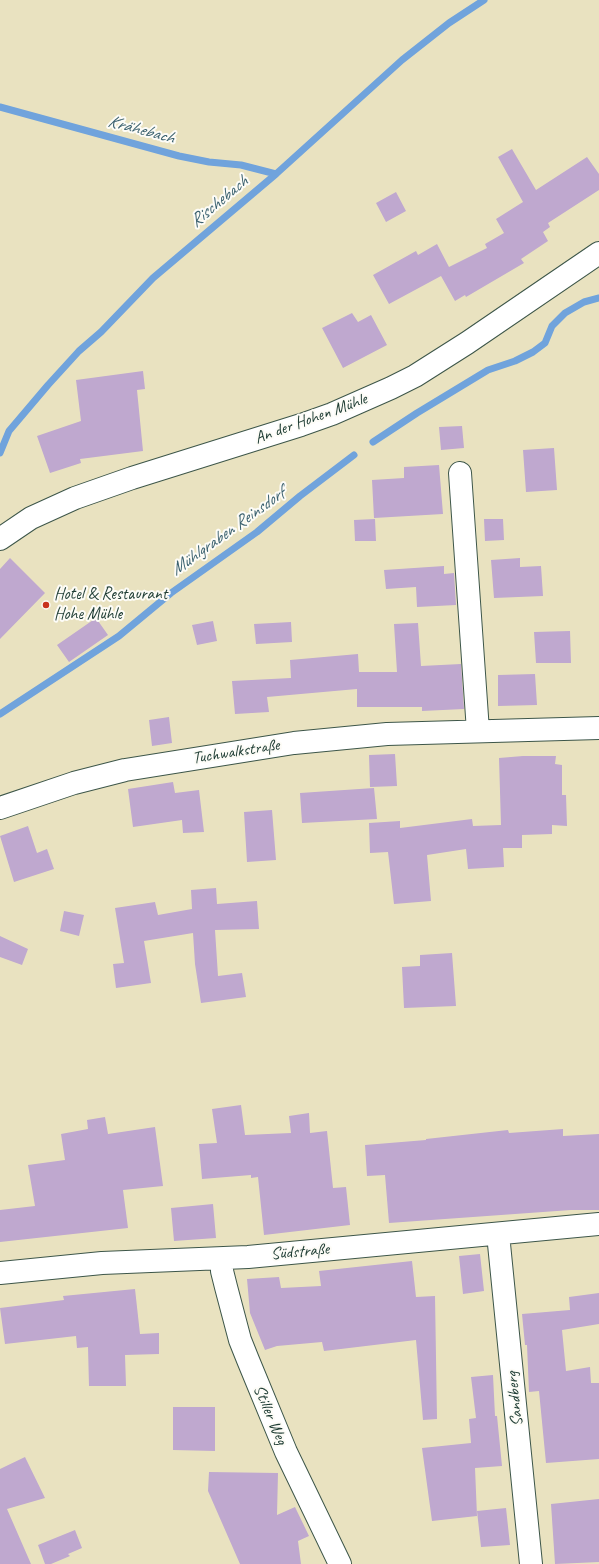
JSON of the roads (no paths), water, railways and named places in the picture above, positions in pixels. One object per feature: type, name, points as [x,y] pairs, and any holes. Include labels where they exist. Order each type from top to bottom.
[{"type":"street","name":"An der Hohen Mühle","points":[[0,539],[32,518],[74,498],[132,478],[301,425],[340,411],[391,388],[415,376],[473,339],[599,253]]},
{"type":"street","points":[[460,473],[478,731]]},
{"type":"street","name":"Tuchwalkstraße","points":[[0,808],[101,775],[216,755],[330,738],[387,734],[599,728]]},
{"type":"street","name":"Südstraße","points":[[0,1273],[102,1263],[222,1259],[599,1224]]},
{"type":"street","name":"Sandberg","points":[[498,1234],[531,1564]]},
{"type":"street","name":"Stiller Weg","points":[[222,1259],[222,1271],[240,1340],[289,1459],[340,1564]]},
{"type":"waterway","name":"Rischebach","points":[[0,453],[9,431],[48,385],[79,351],[101,332],[153,278],[276,174],[402,60],[449,23],[484,0]]},
{"type":"waterway","name":"Krähebach","points":[[0,107],[179,156],[209,162],[241,165],[276,174]]},
{"type":"waterway","name":"Mühlgraben Reinsdorf","points":[[373,442],[417,413],[488,370],[515,361],[533,352],[545,343],[552,326],[565,313],[584,302],[599,298]]},
{"type":"waterway","name":"Mühlgraben Reinsdorf","points":[[0,714],[119,636],[171,593],[257,532],[300,496],[354,455]]},
{"type":"place","name":"Hotel & Restaurant Hohe Mühle","points":[[46,605]]}]
